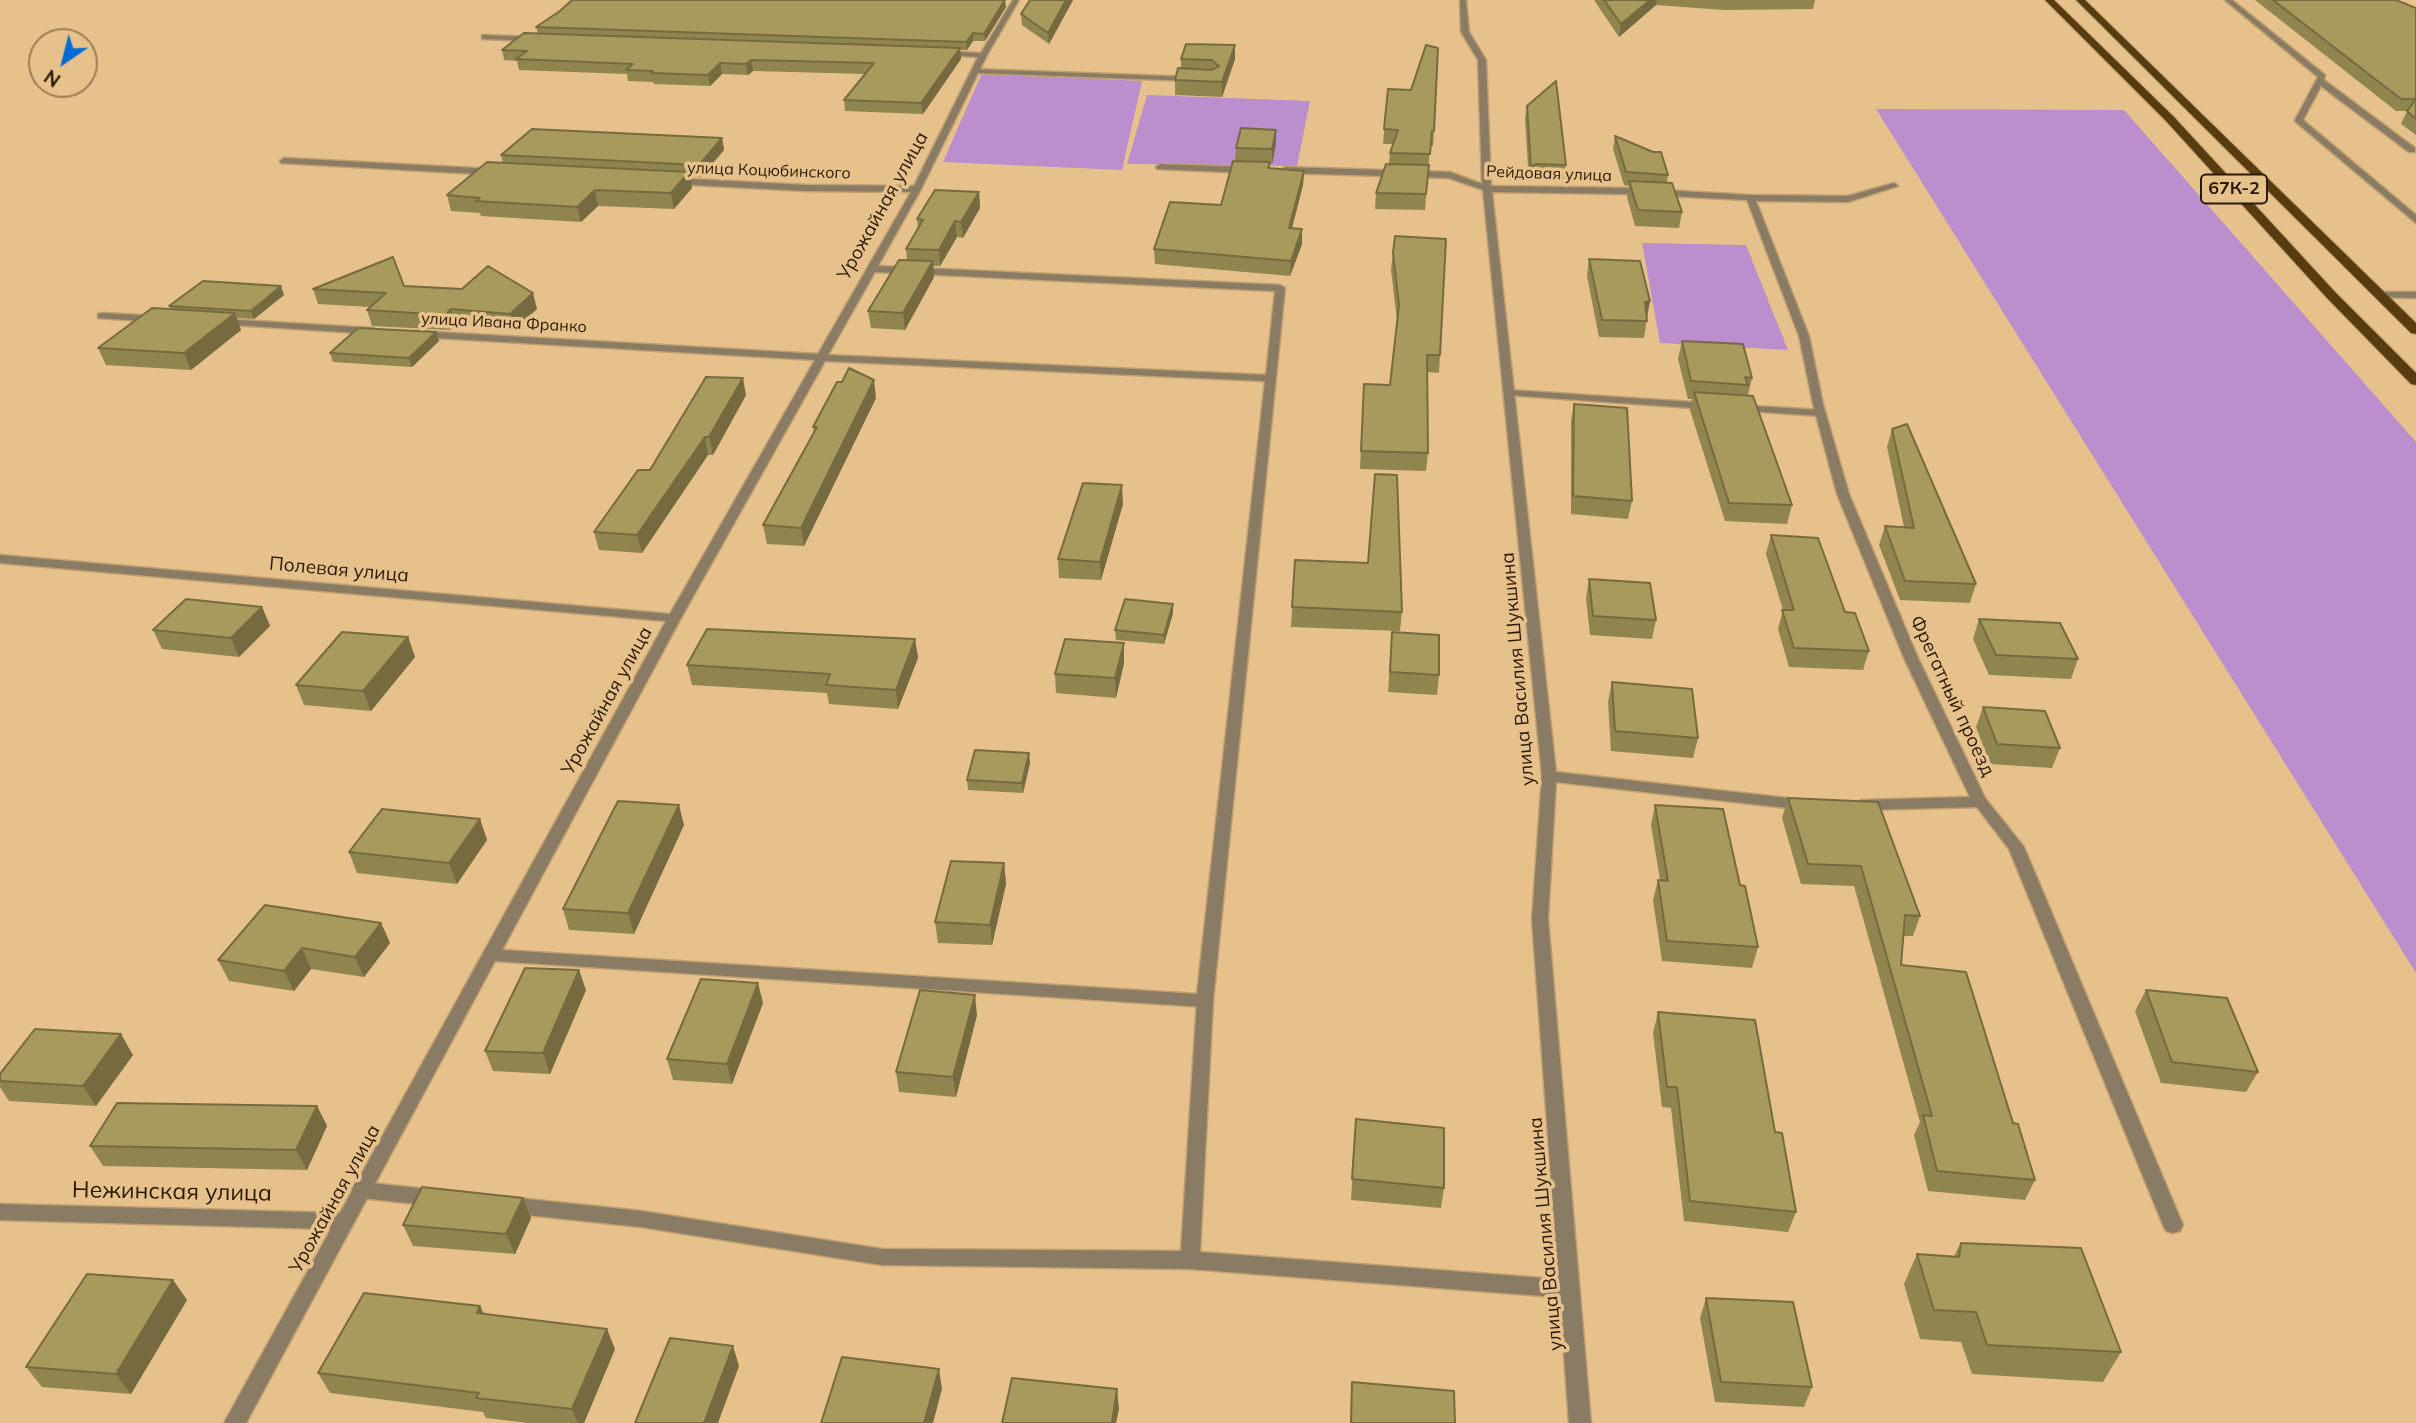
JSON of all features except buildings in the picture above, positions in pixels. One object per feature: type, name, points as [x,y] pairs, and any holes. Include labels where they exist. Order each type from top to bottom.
[{"type":"main road","name":"67К-2","points":[[2049,0],[2170,118],[2331,295],[2416,381]]},
{"type":"main road","name":"67К-2","points":[[2080,0],[2416,330]]},
{"type":"street","name":"Урожайная улица","points":[[235,1423],[674,618],[917,189],[982,55],[1016,0]]},
{"type":"street","name":"улица Василия Шукшина","points":[[1463,0],[1465,32],[1482,60],[1487,189],[1549,776],[1540,919],[1580,1423]]},
{"type":"street","points":[[2228,0],[2322,77],[2299,120],[2416,220]]},
{"type":"street","points":[[485,37],[540,39]]},
{"type":"street","points":[[927,53],[982,55]]},
{"type":"street","points":[[976,71],[1198,79]]},
{"type":"street","points":[[2320,81],[2415,151]]},
{"type":"street","points":[[284,160],[504,172]]},
{"type":"street","points":[[1160,167],[1256,170]]},
{"type":"street","name":"Рейдовая улица","points":[[1270,170],[1450,175],[1487,189],[1626,191],[1750,198],[1848,199],[1894,186]]},
{"type":"street","name":"улица Коцюбинского","points":[[669,181],[806,188],[917,189]]},
{"type":"street","name":"Фрегатный проезд","points":[[1750,198],[1804,336],[1843,494],[1911,658],[1980,802],[1842,806]]},
{"type":"street","points":[[871,269],[1280,288],[1205,1002],[1190,1260]]},
{"type":"street","points":[[2380,295],[2416,295]]},
{"type":"street","points":[[102,316],[171,320]]},
{"type":"street","points":[[212,322],[378,331]]},
{"type":"street","name":"улица Ивана Франко","points":[[406,333],[820,357],[1271,378]]},
{"type":"street","points":[[1510,394],[1821,413]]},
{"type":"street","name":"Полевая улица","points":[[0,559],[674,618]]},
{"type":"street","points":[[1549,776],[1814,806]]},
{"type":"street","points":[[1980,802],[2016,847],[2173,1225]]},
{"type":"street","points":[[490,955],[1205,1002]]},
{"type":"street","points":[[361,1190],[454,1200]]},
{"type":"street","points":[[494,1204],[641,1219],[882,1257],[1190,1260],[1569,1289]]},
{"type":"street","name":"Нежинская улица","points":[[0,1212],[344,1221]]},
{"type":"shaded area","points":[[982,73],[1142,81],[1122,170],[943,162]]},
{"type":"shaded area","points":[[1147,95],[1310,101],[1297,166],[1127,164]]},
{"type":"shaded area","points":[[1876,109],[2124,110],[2416,442],[2416,973]]},
{"type":"shaded area","points":[[1642,243],[1746,245],[1788,350],[1660,343]]}]
